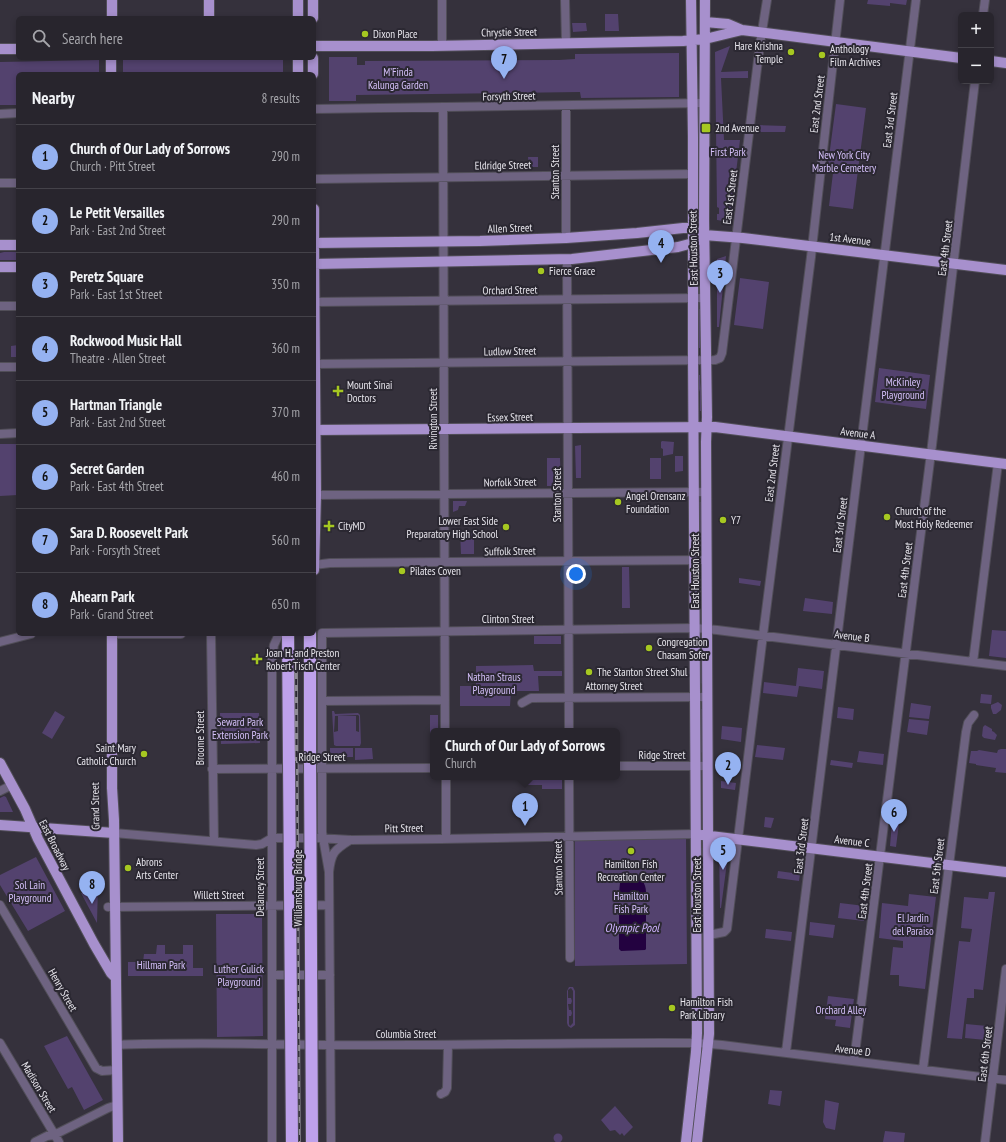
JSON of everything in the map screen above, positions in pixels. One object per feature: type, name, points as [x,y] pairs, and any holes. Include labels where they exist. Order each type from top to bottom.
[{"type":"highway","name":"Williamsburg Bridge","points":[[312,1142],[310,760],[311,650],[316,634]]},
{"type":"highway","name":"Williamsburg Bridge","points":[[288,636],[292,1142]]},
{"type":"main road","points":[[112,0],[112,16]]},
{"type":"main road","points":[[209,0],[210,16]]},
{"type":"main road","points":[[298,0],[298,16]]},
{"type":"main road","points":[[313,0],[313,16]]},
{"type":"main road","name":"East Houston Street","points":[[686,1142],[697,1042],[694,628],[693,104],[691,0]]},
{"type":"main road","name":"East Houston Street","points":[[697,1142],[709,1043],[706,492],[707,360],[704,235],[705,0]]},
{"type":"main road","points":[[705,22],[728,24],[742,30],[958,58]]},
{"type":"main road","points":[[705,39],[742,30]]},
{"type":"main road","name":"Chrystie Street","points":[[316,46],[566,43],[705,39]]},
{"type":"main road","points":[[0,49],[16,49]]},
{"type":"main road","points":[[111,60],[111,72]]},
{"type":"main road","points":[[298,60],[298,72]]},
{"type":"main road","points":[[313,60],[313,72]]},
{"type":"main road","points":[[994,61],[1006,63]]},
{"type":"main road","points":[[316,264],[443,260],[567,259],[678,247],[693,243],[704,235],[693,228]]},
{"type":"main road","name":"Allen Street","points":[[316,243],[566,238],[693,228]]},
{"type":"main road","name":"1st Avenue","points":[[704,235],[736,237],[1006,270]]},
{"type":"main road","points":[[0,245],[16,245]]},
{"type":"main road","points":[[0,267],[16,267]]},
{"type":"main road","name":"Avenue A","points":[[707,427],[1002,463]]},
{"type":"main road","name":"Essex Street","points":[[316,430],[707,427]]},
{"type":"main road","name":"Grand Street","points":[[106,636],[118,1142]]},
{"type":"main road","name":"Grand Street","points":[[111,833],[112,636]]},
{"type":"main road","name":"East Broadway","points":[[0,763],[94,944],[111,973],[115,977]]},
{"type":"main road","points":[[0,825],[111,833]]},
{"type":"main road","name":"Avenue C","points":[[696,834],[1006,872]]},
{"type":"street","points":[[442,0],[442,45]]},
{"type":"street","points":[[565,0],[566,43]]},
{"type":"street","name":"East 1st Street","points":[[707,360],[718,359],[722,353],[766,0]]},
{"type":"street","name":"East 2nd Street","points":[[709,935],[724,932],[727,929],[840,0]]},
{"type":"street","name":"East 3rd Street","points":[[786,1052],[916,0]]},
{"type":"street","points":[[983,12],[985,0]]},
{"type":"street","name":"East 4th Street","points":[[854,1061],[931,454],[975,84]]},
{"type":"street","name":"Forsyth Street","points":[[316,109],[704,103]]},
{"type":"street","name":"Stanton Street","points":[[566,106],[566,238]]},
{"type":"street","name":"Rivington Street","points":[[443,107],[445,728]]},
{"type":"street","points":[[0,114],[16,113]]},
{"type":"street","name":"Eldridge Street","points":[[316,179],[693,174]]},
{"type":"street","points":[[0,183],[16,183]]},
{"type":"street","name":"Stanton Street","points":[[567,259],[569,728]]},
{"type":"street","name":"Orchard Street","points":[[316,302],[705,298]]},
{"type":"street","points":[[0,306],[16,306]]},
{"type":"street","name":"Ludlow Street","points":[[316,364],[707,360]]},
{"type":"street","points":[[0,368],[16,367]]},
{"type":"street","points":[[0,434],[16,433]]},
{"type":"street","points":[[973,662],[1002,463]]},
{"type":"street","name":"Norfolk Street","points":[[316,495],[706,492]]},
{"type":"street","name":"Suffolk Street","points":[[316,565],[330,563],[707,560]]},
{"type":"street","name":"Avenue B","points":[[694,628],[1006,666]]},
{"type":"street","name":"Clinton Street","points":[[316,634],[694,628]]},
{"type":"street","points":[[316,634],[322,701],[323,838],[329,872]]},
{"type":"street","points":[[0,642],[23,636]]},
{"type":"street","name":"Broome Street","points":[[211,636],[214,842]]},
{"type":"street","name":"Delancey Street","points":[[272,1142],[272,658],[274,646],[278,636]]},
{"type":"street","name":"Attorney Street","points":[[522,703],[531,698],[708,697]]},
{"type":"street","points":[[322,701],[445,700]]},
{"type":"street","name":"East 5th Street","points":[[923,1069],[966,732],[968,723],[974,715]]},
{"type":"street","name":"Ridge Street","points":[[620,766],[708,766]]},
{"type":"street","name":"Ridge Street","points":[[212,769],[430,768]]},
{"type":"street","points":[[446,780],[446,839]]},
{"type":"street","name":"Stanton Street","points":[[569,780],[570,958]]},
{"type":"street","points":[[0,792],[12,785]]},
{"type":"street","name":"Pitt Street","points":[[111,833],[256,845],[262,844],[272,838],[323,838],[352,840],[696,834]]},
{"type":"street","points":[[331,1142],[329,872],[334,852],[339,847],[352,840]]},
{"type":"street","name":"Henry Street","points":[[0,905],[96,1068],[98,1070],[117,1070]]},
{"type":"street","name":"Willett Street","points":[[112,907],[329,905]]},
{"type":"street","name":"East 6th Street","points":[[985,1142],[1006,969]]},
{"type":"street","points":[[272,975],[330,974]]},
{"type":"street","name":"Avenue D","points":[[697,1042],[1006,1080]]},
{"type":"street","name":"Columbia Street","points":[[116,1045],[448,1045],[697,1042]]},
{"type":"street","name":"Madison Street","points":[[0,1043],[57,1138]]},
{"type":"street","points":[[441,1094],[445,1092],[447,1088],[448,1045]]},
{"type":"street","points":[[35,1142],[47,1136],[57,1138],[108,1108],[117,1105]]},
{"type":"green space","points":[[868,0],[907,0],[906,5],[890,3],[890,6],[867,4]]},
{"type":"green space","points":[[605,14],[618,14],[619,31],[605,31]]},
{"type":"green space","points":[[572,23],[586,23],[587,31],[573,32]]},
{"type":"green space","name":"First Park","points":[[730,46],[721,72],[748,71],[748,78],[721,78],[724,140],[740,140],[730,222],[717,220],[719,208],[717,207],[715,52]]},
{"type":"green space","name":"M’Finda Kalunga Garden","points":[[679,53],[679,97],[581,98],[580,92],[356,95],[356,101],[329,101],[329,57],[357,57],[357,65],[365,65],[365,61],[559,60],[575,59],[575,54]]},
{"type":"green space","points":[[99,60],[99,72],[16,72],[16,105],[0,105],[0,62]]},
{"type":"green space","points":[[123,60],[283,60],[283,72],[123,72]]},
{"type":"green space","name":"New York City Marble Cemetery","points":[[836,104],[866,108],[853,209],[829,206],[833,173],[827,172]]},
{"type":"green space","points":[[758,125],[786,126],[785,132],[757,132]]},
{"type":"green space","points":[[528,157],[538,157],[538,167],[529,167]]},
{"type":"green space","points":[[16,252],[16,260],[0,260],[0,253]]},
{"type":"green space","points":[[726,256],[719,327],[717,327],[717,259]]},
{"type":"green space","points":[[740,278],[769,282],[763,329],[734,325]]},
{"type":"green space","points":[[698,309],[702,309],[702,348],[697,348]]},
{"type":"green space","points":[[16,345],[16,357],[11,357],[11,346]]},
{"type":"green space","name":"McKinley Playground","points":[[879,368],[930,375],[926,409],[875,402]]},
{"type":"green space","points":[[697,375],[700,375],[702,411],[700,411],[700,392],[697,383]]},
{"type":"green space","points":[[662,441],[674,442],[673,454],[663,456],[663,449],[661,448]]},
{"type":"green space","points":[[0,444],[16,444],[16,495],[0,496]]},
{"type":"green space","points":[[581,445],[581,478],[576,478],[575,446]]},
{"type":"green space","points":[[675,456],[683,456],[683,471],[675,472]]},
{"type":"green space","points":[[547,458],[560,458],[561,486],[547,486]]},
{"type":"green space","points":[[650,458],[661,458],[661,479],[650,479]]},
{"type":"green space","points":[[453,501],[467,501],[465,506],[459,506],[458,510],[453,512]]},
{"type":"green space","points":[[698,502],[704,502],[704,548],[698,548]]},
{"type":"green space","points":[[460,532],[474,532],[474,554],[461,554]]},
{"type":"green space","points":[[622,567],[629,567],[630,608],[622,608]]},
{"type":"green space","points":[[739,578],[761,581],[760,586],[739,583]]},
{"type":"green space","points":[[805,598],[833,602],[832,614],[803,611]]},
{"type":"green space","points":[[992,630],[1006,631],[1006,658],[989,656]]},
{"type":"green space","points":[[534,636],[561,636],[561,644],[534,644]]},
{"type":"green space","points":[[699,641],[705,641],[705,684],[699,683]]},
{"type":"green space","name":"Nathan Straus Playground","points":[[533,665],[534,671],[562,671],[562,676],[538,676],[539,691],[511,691],[510,706],[460,706],[460,686],[476,686],[476,666]]},
{"type":"green space","points":[[798,668],[824,671],[822,689],[799,686],[797,697],[763,693],[764,682],[796,686]]},
{"type":"green space","points":[[981,694],[992,695],[991,704],[980,703]]},
{"type":"green space","points":[[998,702],[1002,705],[1001,710],[996,714],[993,714],[991,705]]},
{"type":"green space","points":[[911,703],[931,706],[929,719],[909,717]]},
{"type":"green space","points":[[838,707],[854,709],[853,720],[837,718]]},
{"type":"green space","points":[[699,709],[705,709],[705,753],[699,752]]},
{"type":"green space","points":[[55,711],[65,717],[52,739],[42,733]]},
{"type":"green space","points":[[332,711],[334,711],[335,714],[358,713],[360,715],[360,746],[334,745]],"holes":[[[358,715],[359,732],[356,731],[356,716],[338,716],[338,731],[334,732],[335,716]]]},
{"type":"green space","name":"Seward Park Extension Park","points":[[220,713],[259,713],[260,743],[221,744]]},
{"type":"green space","points":[[430,715],[438,715],[438,728],[430,728]]},
{"type":"green space","points":[[909,719],[929,721],[927,735],[907,732]]},
{"type":"green space","points":[[985,725],[992,729],[992,731],[997,735],[995,740],[984,738],[982,736],[983,727]]},
{"type":"green space","points":[[722,726],[742,728],[741,742],[721,739]]},
{"type":"green space","points":[[757,745],[785,748],[783,760],[755,757]]},
{"type":"green space","points":[[330,748],[353,748],[353,757],[330,757]]},
{"type":"green space","points":[[355,748],[372,748],[373,759],[355,760]]},
{"type":"green space","points":[[1006,749],[1006,773],[995,772],[996,768],[969,763],[971,751],[979,750],[997,753],[998,750]]},
{"type":"green space","points":[[859,751],[884,754],[883,765],[857,762]]},
{"type":"green space","points":[[831,760],[853,763],[852,768],[830,765]]},
{"type":"green space","points":[[526,780],[562,780],[562,789],[542,789],[542,785],[526,785]]},
{"type":"green space","points":[[721,781],[736,783],[735,790],[721,788]]},
{"type":"green space","points":[[4,796],[6,797],[13,812],[0,812],[0,798]]},
{"type":"green space","points":[[765,817],[774,818],[771,828],[764,827]]},
{"type":"green space","points":[[892,822],[899,823],[896,847],[890,846]]},
{"type":"green space","name":"Hamilton Fish Park","points":[[686,838],[687,964],[575,966],[575,841]]},
{"type":"green space","points":[[719,846],[729,847],[721,908],[720,908]]},
{"type":"green space","points":[[700,848],[706,848],[707,1028],[703,1028],[703,1004],[700,993]]},
{"type":"green space","name":"Sol Lain Playground","points":[[36,857],[65,911],[28,931],[0,885],[0,875]]},
{"type":"green space","points":[[778,871],[800,874],[799,881],[777,878]]},
{"type":"green space","points":[[98,885],[97,923],[81,893]]},
{"type":"green space","points":[[989,892],[995,892],[983,990],[974,989],[974,998],[967,998],[962,1039],[947,1038],[959,941],[970,942],[972,929],[961,928],[964,897],[988,899]]},
{"type":"green space","name":"El Jardin del Paraiso","points":[[909,894],[936,897],[925,989],[899,986],[899,975],[890,975],[893,947],[903,948],[903,941],[879,938],[882,903],[908,906]]},
{"type":"green space","points":[[840,903],[865,906],[864,921],[838,918]]},
{"type":"green space","name":"Luther Gulick Playground","points":[[216,914],[262,914],[263,1036],[217,1037]]},
{"type":"green space","points":[[810,922],[835,925],[833,938],[809,935]]},
{"type":"green space","points":[[766,929],[792,932],[791,941],[765,938]]},
{"type":"green space","name":"Hillman Park","points":[[157,945],[165,945],[165,954],[183,954],[183,945],[193,945],[193,968],[203,968],[203,976],[128,976],[128,962],[143,962],[144,954],[156,954]]},
{"type":"green space","points":[[569,987],[573,987],[575,991],[575,1025],[571,1028],[567,1023],[567,991]],"holes":[[[571,988],[573,991],[573,1023],[570,1026],[569,1016],[571,1016],[572,1013],[571,1010],[569,1010],[568,1004],[571,1004],[572,1001],[571,998],[568,998],[568,990]]]},
{"type":"green space","name":"Orchard Alley","points":[[828,996],[854,999],[850,1028],[835,1026],[836,1020],[825,1019]]},
{"type":"green space","points":[[966,1024],[987,1026],[986,1040],[965,1038]]},
{"type":"green space","points":[[67,1036],[103,1100],[84,1110],[72,1087],[68,1089],[44,1046]]},
{"type":"green space","points":[[700,1059],[702,1059],[695,1142],[690,1142]]},
{"type":"green space","points":[[770,1090],[782,1091],[780,1106],[768,1104]]},
{"type":"green space","points":[[825,1100],[839,1103],[835,1130],[826,1128],[823,1122]]},
{"type":"green space","points":[[615,1106],[633,1127],[624,1136],[622,1133],[620,1135],[615,1130],[610,1131],[601,1120]]},
{"type":"green space","points":[[885,1131],[905,1133],[904,1142],[883,1142]]},
{"type":"green space","points":[[558,1133],[563,1138],[558,1143],[553,1138]]},
{"type":"water","points":[[629,876],[639,878],[644,882],[646,892],[644,894],[619,893],[620,883]]},
{"type":"water","name":"Olympic Pool","points":[[644,905],[646,907],[646,949],[621,951],[619,949],[619,907]]},
{"type":"railway","points":[[296,655],[299,1142]]},
{"type":"place","name":"Dixon Place","points":[[365,34]]},
{"type":"place","name":"Hare Krishna Temple","points":[[791,52]]},
{"type":"place","name":"Anthology Film Archives","points":[[822,55]]},
{"type":"place","name":"Sara D. Roosevelt Park","points":[[504,79]]},
{"type":"place","name":"2nd Avenue","points":[[706,128]]},
{"type":"place","name":"Rockwood Music Hall","points":[[661,263]]},
{"type":"place","name":"Fierce Grace","points":[[541,271]]},
{"type":"place","name":"Peretz Square","points":[[720,293]]},
{"type":"place","name":"Mount Sinai Doctors","points":[[338,391]]},
{"type":"place","name":"Angel Orensanz Foundation","points":[[618,502]]},
{"type":"place","name":"Church of the Most Holy Redeemer","points":[[887,517]]},
{"type":"place","name":"Y7","points":[[723,520]]},
{"type":"place","name":"CityMD","points":[[329,526]]},
{"type":"place","name":"Lower East Side Preparatory High School","points":[[506,527]]},
{"type":"place","name":"Pilates Coven","points":[[402,571]]},
{"type":"place","name":"Congregation Chasam Sofer","points":[[649,648]]},
{"type":"place","name":"Joan H. and Preston Robert Tisch Center","points":[[257,659]]},
{"type":"place","name":"The Stanton Street Shul","points":[[589,672]]},
{"type":"place","name":"Saint Mary Catholic Church","points":[[144,754]]},
{"type":"place","name":"Le Petit Versailles","points":[[728,785]]},
{"type":"place","name":"Church of Our Lady of Sorrows","points":[[525,826]]},
{"type":"place","name":"Secret Garden","points":[[894,832]]},
{"type":"place","name":"Hamilton Fish Recreation Center","points":[[631,851]]},
{"type":"place","name":"Abrons Arts Center","points":[[128,868]]},
{"type":"place","name":"Hartman Triangle","points":[[723,870]]},
{"type":"place","name":"Ahearn Park","points":[[92,904]]},
{"type":"place","name":"Hamilton Fish Park Library","points":[[672,1008]]}]
